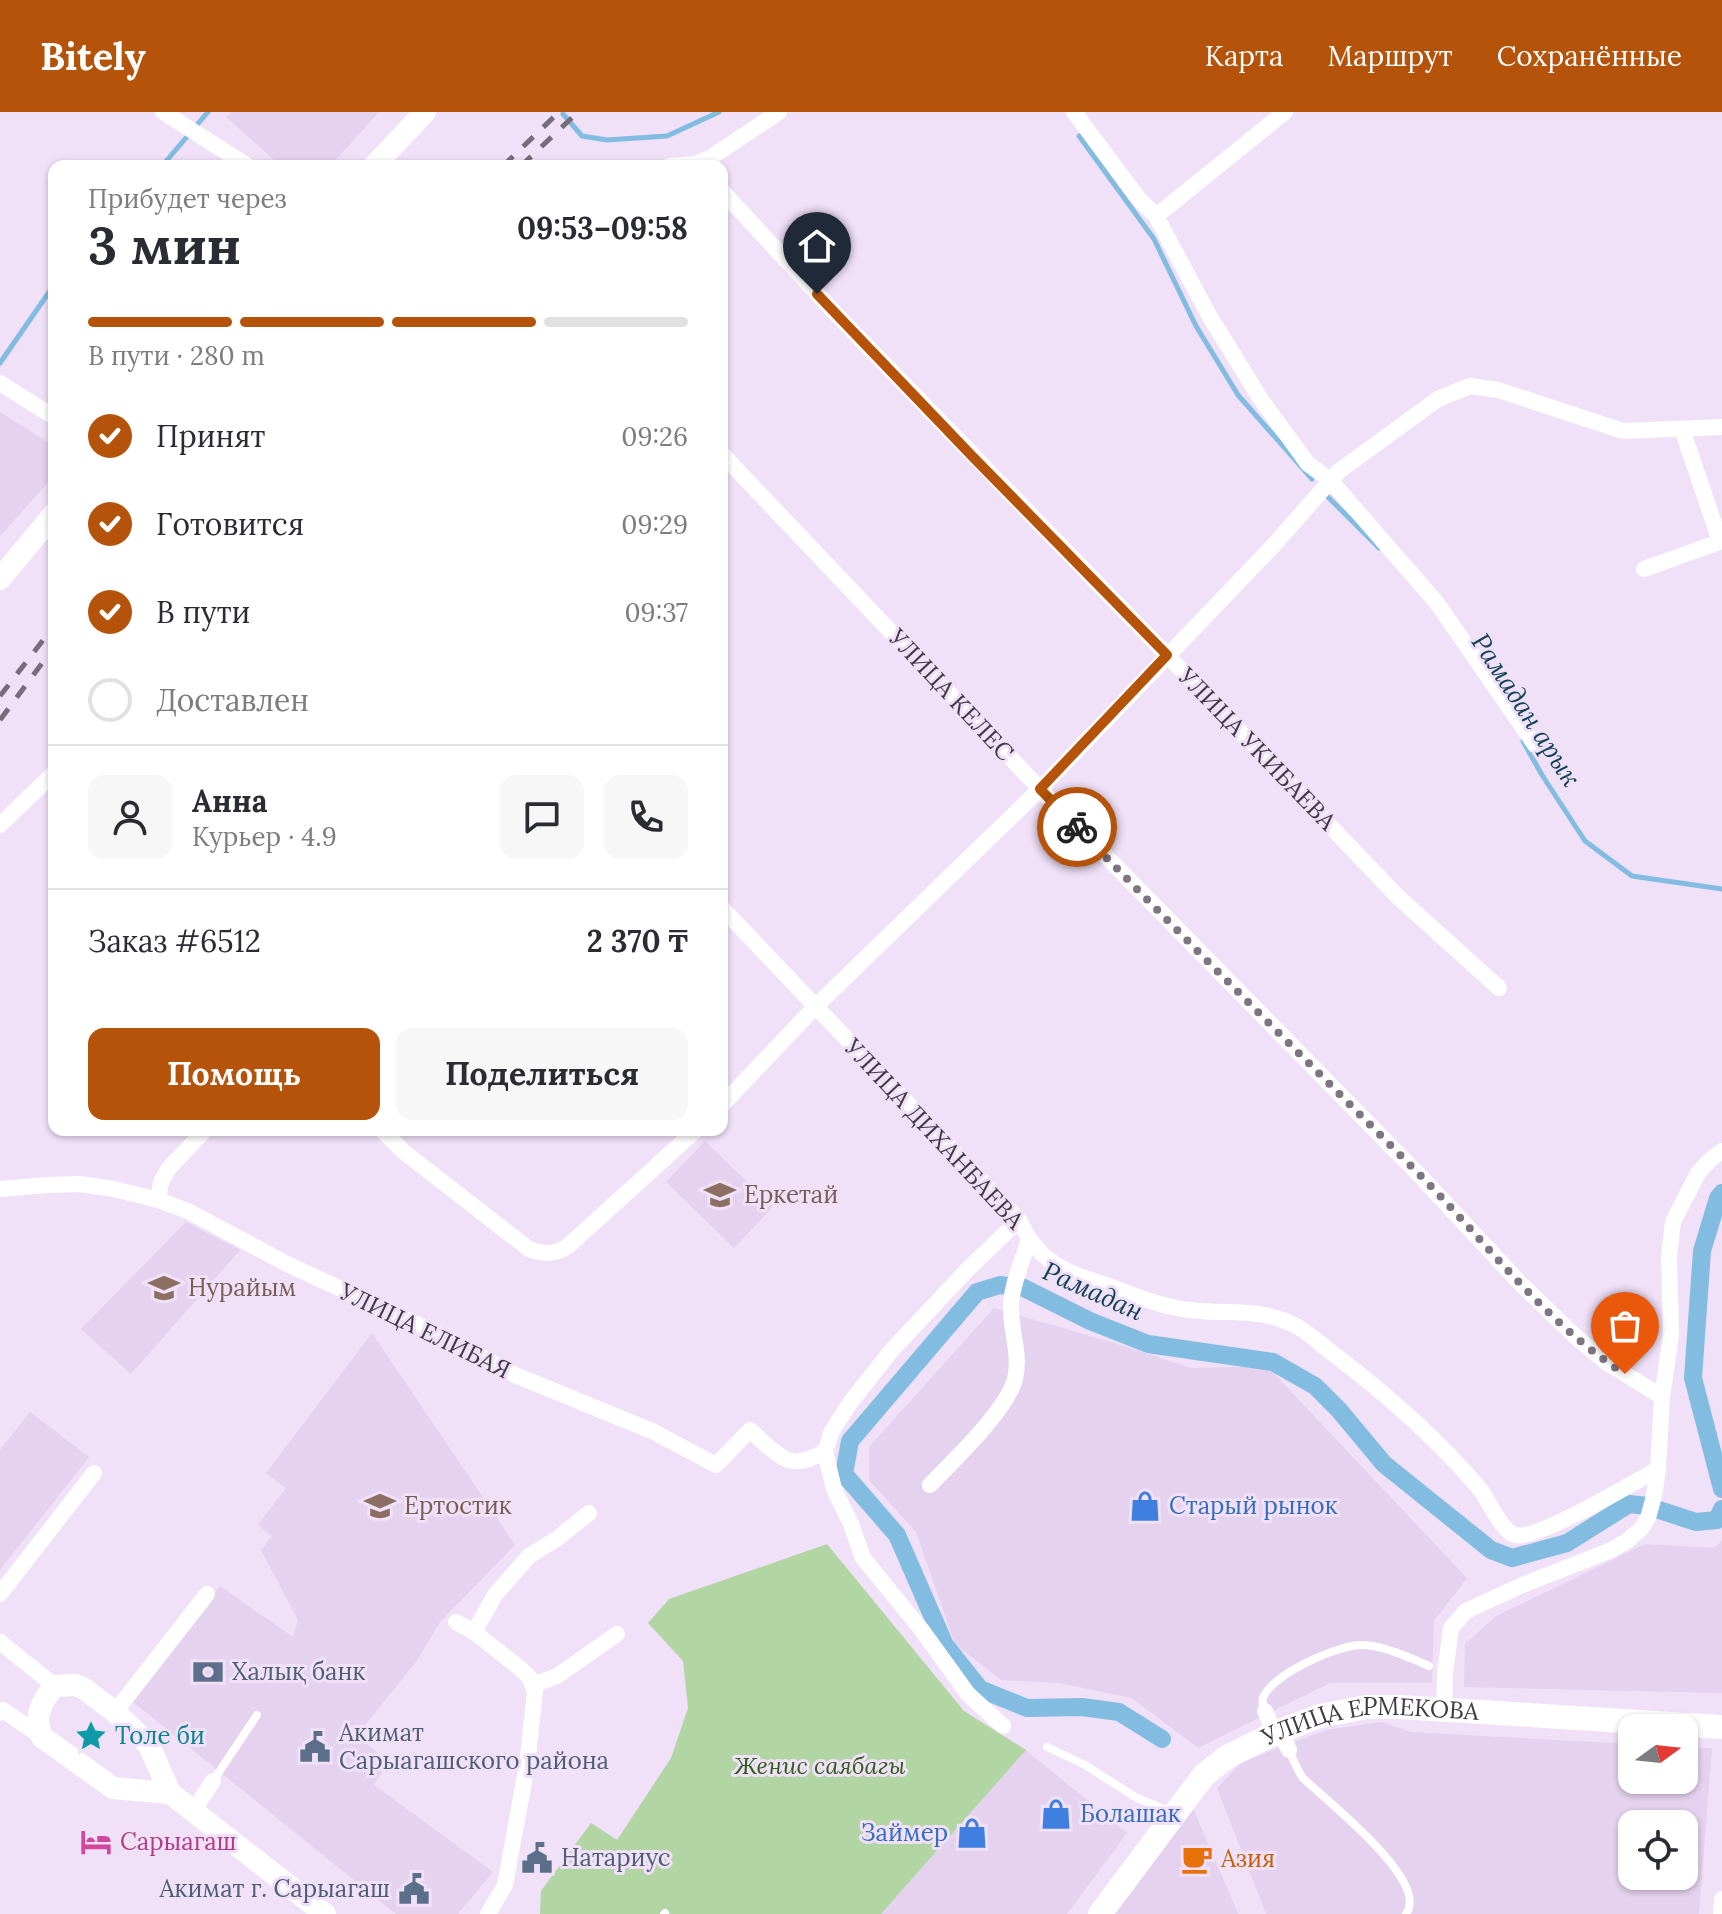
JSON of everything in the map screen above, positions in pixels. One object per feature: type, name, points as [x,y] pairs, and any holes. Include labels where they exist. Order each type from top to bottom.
[{"type":"main road","name":"УЛИЦА ЕРМЕКОВА","points":[[1100,1914],[1204,1775],[1227,1757],[1277,1732],[1320,1716],[1366,1707],[1400,1707],[1722,1727]]},
{"type":"street","points":[[380,160],[425,112]]},
{"type":"street","points":[[705,160],[779,112]]},
{"type":"street","points":[[1074,112],[1139,199],[1156,216],[1210,317],[1260,398],[1308,464],[1334,475],[1437,603],[1535,745]]},
{"type":"street","points":[[1156,216],[1285,112]]},
{"type":"street","points":[[170,116],[239,160]]},
{"type":"street","name":"УЛИЦА УКИБАЕВА","points":[[728,197],[836,314],[1397,896],[1499,988]]},
{"type":"street","points":[[4,386],[48,413]]},
{"type":"street","points":[[728,1099],[815,1007],[1040,789],[1273,546],[1334,475],[1438,399],[1470,386],[1498,390],[1623,431],[1722,427]]},
{"type":"street","points":[[1644,569],[1721,541],[1682,429]]},
{"type":"street","name":"УЛИЦА КЕЛЕС","points":[[728,460],[1040,789],[1423,1179],[1520,1283],[1596,1354],[1662,1397]]},
{"type":"street","points":[[0,579],[48,521]]},
{"type":"street","points":[[0,825],[48,779]]},
{"type":"street","name":"УЛИЦА ДИХАНБАЕВА","points":[[728,914],[1019,1220],[1029,1239],[1051,1262],[1071,1273],[1156,1304],[1193,1311],[1255,1312],[1293,1324],[1415,1420],[1480,1490],[1503,1527],[1515,1535],[1523,1536],[1557,1524],[1658,1469]]},
{"type":"street","points":[[158,1200],[161,1182],[169,1168],[199,1136]]},
{"type":"street","points":[[388,1136],[404,1152],[529,1249],[547,1253],[567,1247],[689,1136]]},
{"type":"street","points":[[1444,1711],[1451,1628],[1466,1611],[1509,1590],[1609,1551],[1627,1541],[1648,1518],[1658,1469],[1662,1397],[1671,1335],[1669,1256],[1673,1222],[1698,1173],[1722,1151]]},
{"type":"street","name":"УЛИЦА ЕЛИБАЯ","points":[[0,1189],[80,1184],[114,1189],[188,1211],[289,1265],[449,1339],[515,1375],[652,1431],[716,1465],[750,1430],[791,1462],[808,1460],[825,1452]]},
{"type":"street","points":[[1003,1726],[968,1694],[921,1629],[863,1558],[834,1489],[825,1452],[832,1431],[850,1403],[891,1351],[1019,1220]]},
{"type":"street","points":[[930,1485],[1000,1409],[1014,1382],[1018,1361],[1011,1303],[1029,1239]]},
{"type":"street","points":[[0,1594],[94,1473]]},
{"type":"street","points":[[474,1632],[495,1595],[529,1556],[589,1513]]},
{"type":"street","points":[[115,1712],[207,1594]]},
{"type":"street","points":[[456,1622],[474,1632],[521,1669],[535,1692],[527,1765],[505,1885],[488,1914]]},
{"type":"street","points":[[533,1685],[557,1676],[617,1634]]},
{"type":"street","points":[[0,1642],[55,1686],[75,1685],[83,1688],[115,1712],[146,1740],[170,1793],[325,1914]]},
{"type":"street","points":[[1429,1666],[1445,1673]]},
{"type":"street","points":[[42,1737],[38,1715],[44,1699],[55,1686]]},
{"type":"street","points":[[0,1713],[3,1710],[113,1788],[170,1793]]},
{"type":"street","points":[[113,1788],[133,1781],[143,1768],[147,1756],[146,1740]]},
{"type":"street","points":[[193,1811],[213,1781]]},
{"type":"street","points":[[1721,1914],[1722,1899]]},
{"type":"lane","points":[[1406,1914],[1410,1904],[1408,1891],[1399,1873],[1364,1834],[1300,1775],[1263,1699],[1282,1678],[1319,1657],[1349,1645],[1366,1645],[1429,1666]]},
{"type":"lane","points":[[213,1781],[257,1715]]},
{"type":"lane","points":[[1047,1747],[1085,1765],[1137,1798],[1174,1813]]},
{"type":"shaded area","points":[[231,112],[379,112],[335,160],[274,160],[226,117]]},
{"type":"shaded area","points":[[0,412],[48,442],[48,483],[0,536]]},
{"type":"shaded area","name":"Еркетай","points":[[705,1141],[773,1207],[734,1248],[666,1182]]},
{"type":"shaded area","name":"Нурайым","points":[[186,1222],[240,1250],[131,1374],[81,1329]]},
{"type":"shaded area","name":"Старый рынок","points":[[994,1308],[1191,1368],[1267,1366],[1467,1578],[1434,1621],[1432,1683],[1330,1683],[1198,1748],[1132,1698],[1059,1683],[1001,1680],[955,1644],[916,1532],[869,1480],[869,1447]]},
{"type":"shaded area","points":[[372,1333],[515,1545],[440,1622],[416,1662],[357,1735],[388,1762],[374,1785],[493,1872],[458,1914],[396,1914],[132,1701],[220,1586],[293,1637],[298,1620],[261,1550],[272,1536],[258,1525],[286,1488],[266,1473]]},
{"type":"shaded area","points":[[30,1412],[89,1457],[0,1570],[0,1450]]},
{"type":"shaded area","points":[[1722,1541],[1722,1693],[1464,1687],[1465,1644],[1496,1616],[1645,1544],[1714,1548]]},
{"type":"shaded area","points":[[1381,1722],[1411,1732],[1618,1743],[1618,1794],[1698,1794],[1698,1748],[1712,1748],[1699,1914],[1266,1914],[1217,1788],[1242,1762],[1326,1730]]},
{"type":"shaded area","points":[[1026,1750],[1127,1833],[1067,1914],[881,1914]]},
{"type":"shaded area","points":[[1193,1808],[1238,1914],[1113,1914]]},
{"type":"green space","name":"Женис саябагы","points":[[827,1544],[964,1711],[1026,1750],[881,1914],[540,1914],[541,1891],[591,1823],[617,1840],[671,1758],[688,1708],[683,1661],[648,1623],[669,1599]]},
{"type":"waterway","points":[[167,160],[208,112]]},
{"type":"waterway","points":[[563,114],[582,136],[607,140],[667,136],[719,112]]},
{"type":"waterway","name":"Рамадан арык","points":[[1079,136],[1154,239],[1196,326],[1238,395],[1312,479]]},
{"type":"waterway","points":[[0,363],[48,294]]},
{"type":"waterway","name":"Рамадан арык","points":[[1326,495],[1379,548]]},
{"type":"waterway","name":"Рамадан арык","points":[[1523,741],[1585,841],[1632,876],[1722,889]]},
{"type":"waterway","name":"Рамадан","points":[[1722,1193],[1702,1251],[1693,1378],[1722,1489]]},
{"type":"waterway","name":"Рамадан","points":[[1162,1739],[1119,1712],[1082,1707],[1027,1708],[980,1689],[945,1645],[897,1535],[844,1474],[850,1441],[977,1292],[1000,1285],[1024,1288],[1090,1321],[1148,1344],[1273,1362],[1315,1386],[1384,1464],[1491,1550],[1512,1558],[1567,1543],[1629,1504],[1647,1506],[1696,1522],[1717,1520],[1722,1509]]},
{"type":"railway","points":[[509,160],[559,112]]},
{"type":"railway","points":[[527,160],[578,112]]},
{"type":"railway","points":[[0,696],[48,634]]},
{"type":"railway","points":[[0,720],[48,655]]},
{"type":"way so far","points":[[1077,827],[1423,1179],[1520,1283],[1577,1338],[1625,1374]]},
{"type":"place","name":"Еркетай","points":[[720,1195]]},
{"type":"place","name":"Нурайым","points":[[164,1288]]},
{"type":"place","name":"Ертостик","points":[[380,1506]]},
{"type":"place","name":"Старый рынок","points":[[1145,1506]]},
{"type":"place","name":"Халық банк","points":[[208,1672]]},
{"type":"place","name":"Толе би","points":[[91,1736]]},
{"type":"place","name":"Акимат Сарыагашского района","points":[[315,1747]]},
{"type":"place","name":"Болашак","points":[[1056,1814]]},
{"type":"place","name":"Займер","points":[[972,1833]]},
{"type":"place","name":"Сарыагаш","points":[[96,1842]]},
{"type":"place","name":"Натариус","points":[[537,1858]]},
{"type":"place","name":"Азия","points":[[1197,1859]]},
{"type":"place","name":"Акимат г. Сарыагаш","points":[[414,1889]]},
{"type":"route","points":[[817,294],[1167,655],[1040,789],[1077,827]]}]
